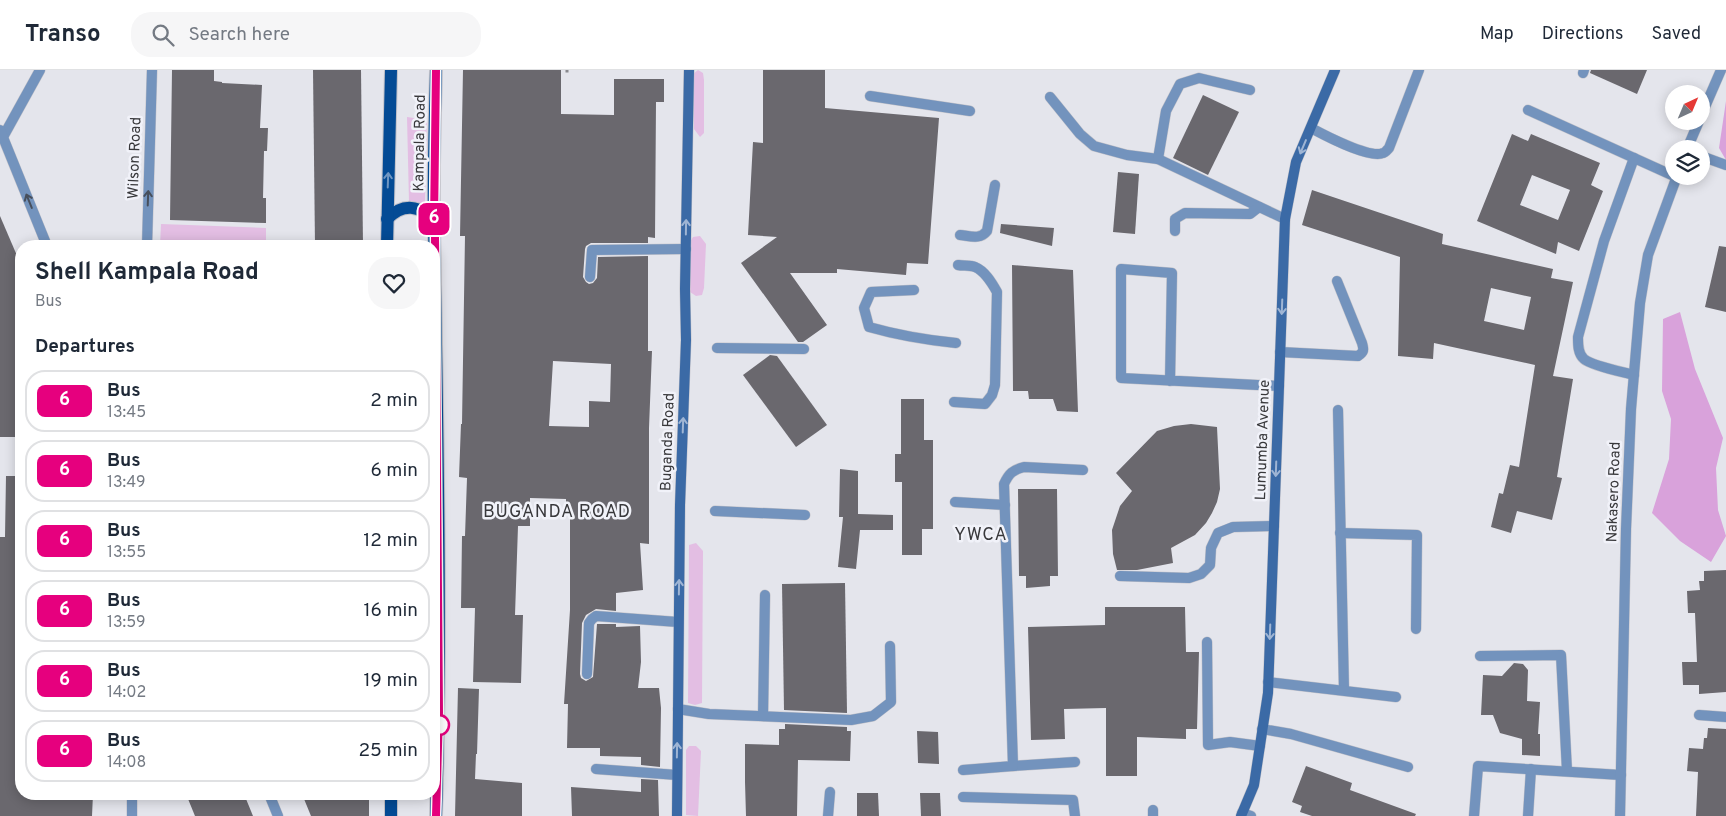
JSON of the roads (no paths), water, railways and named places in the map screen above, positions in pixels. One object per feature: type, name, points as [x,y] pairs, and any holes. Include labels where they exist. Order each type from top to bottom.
[{"type":"main road","name":"Kampala Road","points":[[389,240],[386,219],[391,70]]},
{"type":"main road","name":"Kampala Road","points":[[434,240],[436,70]]},
{"type":"main road","name":"Buganda Road","points":[[677,816],[680,505],[686,340],[688,70]]},
{"type":"main road","name":"Lumumba Avenue","points":[[1245,815],[1254,785],[1268,693],[1285,219],[1296,162],[1335,70]]},
{"type":"main road","points":[[386,219],[393,212],[402,208],[421,210],[428,216],[434,230],[429,240]]},
{"type":"main road","points":[[391,800],[391,816]]},
{"type":"main road","name":"Kampala Road","points":[[436,800],[436,816]]},
{"type":"street","points":[[40,70],[1,134],[45,240]]},
{"type":"street","name":"Wilson Road","points":[[147,240],[152,70]]},
{"type":"street","points":[[1311,128],[1346,146],[1378,154],[1384,153],[1389,148],[1419,70]]},
{"type":"street","points":[[1710,95],[1721,70]]},
{"type":"street","points":[[1158,160],[1166,111],[1180,84],[1199,78],[1250,90]]},
{"type":"street","points":[[870,96],[970,111]]},
{"type":"street","points":[[1050,97],[1080,134],[1094,146],[1127,155],[1158,160],[1285,219]]},
{"type":"street","points":[[1528,110],[1665,172]]},
{"type":"street","points":[[1634,158],[1604,241],[1578,337],[1578,348],[1584,359],[1594,364],[1634,375]]},
{"type":"street","points":[[1710,159],[1726,165]]},
{"type":"street","points":[[960,234],[979,237],[987,231],[995,185]]},
{"type":"street","name":"Nakasero Road","points":[[1620,816],[1626,530],[1634,375],[1640,303],[1648,255],[1673,185]]},
{"type":"street","points":[[1175,232],[1175,219],[1185,212],[1250,214],[1259,208]]},
{"type":"street","points":[[590,277],[592,250],[686,249]]},
{"type":"street","points":[[954,402],[985,404],[992,395],[995,385],[997,292],[985,274],[975,267],[958,265]]},
{"type":"street","points":[[1170,381],[1172,273],[1121,269],[1121,378],[1170,381],[1279,386]]},
{"type":"street","points":[[1280,352],[1358,356],[1362,353],[1364,349],[1362,343],[1337,281]]},
{"type":"street","points":[[914,290],[871,292],[864,308],[869,327],[889,333],[956,343]]},
{"type":"street","points":[[717,348],[804,349]]},
{"type":"street","points":[[1338,410],[1344,690]]},
{"type":"street","points":[[1013,766],[1004,484],[1008,475],[1015,469],[1024,467],[1083,470]]},
{"type":"street","points":[[955,502],[1005,505]]},
{"type":"street","points":[[715,512],[805,515]]},
{"type":"street","points":[[1120,576],[1189,578],[1201,574],[1210,565],[1211,548],[1218,534],[1233,527],[1274,526]]},
{"type":"street","points":[[1340,533],[1417,535],[1416,629]]},
{"type":"street","points":[[764,716],[765,594]]},
{"type":"street","points":[[587,674],[589,623],[596,616],[678,622]]},
{"type":"street","points":[[1207,642],[1208,745],[1230,742],[1260,746]]},
{"type":"street","points":[[678,709],[709,714],[851,720],[873,716],[891,702],[890,646]]},
{"type":"street","points":[[1480,656],[1561,655],[1567,771]]},
{"type":"street","points":[[1268,682],[1396,697]]},
{"type":"street","points":[[1699,715],[1726,718]]},
{"type":"street","points":[[1262,729],[1291,734],[1408,767]]},
{"type":"street","points":[[963,770],[1075,762]]},
{"type":"street","points":[[1474,816],[1478,766],[1621,775]]},
{"type":"street","points":[[596,768],[677,775]]},
{"type":"street","points":[[1528,816],[1531,769]]},
{"type":"street","points":[[828,816],[830,792]]},
{"type":"street","points":[[963,797],[1073,800],[1075,816]]},
{"type":"street","points":[[132,800],[132,816]]},
{"type":"street","points":[[271,800],[278,816]]},
{"type":"district","name":"BUGANDA ROAD","points":[[557,511]]},
{"type":"district","name":"YWCA","points":[[981,534]]}]
